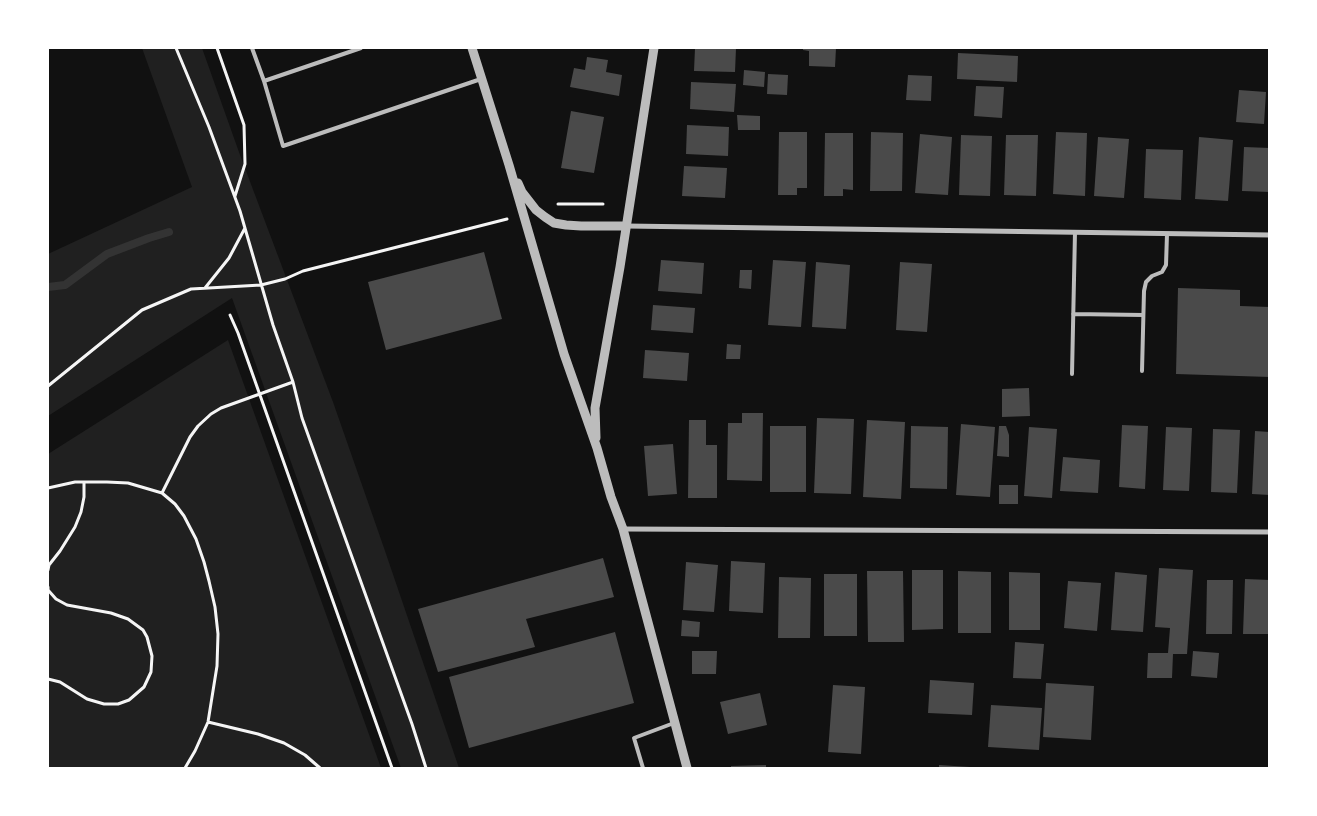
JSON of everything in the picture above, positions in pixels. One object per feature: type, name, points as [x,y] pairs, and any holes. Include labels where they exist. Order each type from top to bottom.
[{"type":"street","points":[[472,48],[509,165],[564,354],[623,529],[687,768]]},
{"type":"street","points":[[597,448],[595,408],[654,48]]},
{"type":"street","points":[[509,165],[522,192],[536,210],[545,218],[566,225],[1270,235]]},
{"type":"street","points":[[623,529],[1270,532]]},
{"type":"lane","points":[[252,48],[283,146],[482,78]]},
{"type":"lane","points":[[264,81],[361,48]]},
{"type":"lane","points":[[1072,374],[1075,232]]},
{"type":"lane","points":[[1142,372],[1144,291],[1146,282],[1152,276],[1162,272],[1166,265],[1167,234]]},
{"type":"lane","points":[[1073,314],[1144,315]]},
{"type":"lane","points":[[643,768],[634,738],[674,723]]},
{"type":"path","points":[[176,48],[209,127],[235,197],[273,325],[293,382],[302,418],[426,768]]},
{"type":"path","points":[[217,48],[244,125],[245,164],[235,197]]},
{"type":"path","points":[[536,210],[553,204],[603,204]]},
{"type":"path","points":[[48,386],[142,310],[191,289],[261,285],[303,272],[524,216]]},
{"type":"path","points":[[205,288],[230,258],[245,227]]},
{"type":"path","points":[[230,315],[392,768]]},
{"type":"path","points":[[162,493],[190,437],[198,426],[211,414],[259,393],[293,382]]},
{"type":"path","points":[[48,570],[49,565],[75,527],[84,497],[84,482]]},
{"type":"path","points":[[48,488],[84,482],[107,482],[128,483],[162,493],[175,504],[184,516],[196,539],[204,562],[215,607],[218,634],[217,666],[208,722],[185,768]]},
{"type":"path","points":[[48,587],[48,590],[56,599],[67,605],[111,613],[128,619],[143,630],[152,656],[152,672],[144,687],[129,700],[118,704],[104,704],[86,699],[60,682],[48,678]]},
{"type":"path","points":[[208,722],[258,734],[284,743],[305,755],[320,768]]},
{"type":"shaded area","points":[[142,48],[202,48],[333,402],[459,768],[401,768],[232,298],[48,416],[48,254],[192,187]]},
{"type":"shaded area","points":[[228,340],[381,768],[48,768],[48,454]]},
{"type":"building","points":[[695,48],[736,48],[735,72],[694,71]]},
{"type":"building","points":[[803,48],[836,48],[835,67],[809,66],[809,51],[803,50]]},
{"type":"building","points":[[958,53],[1018,56],[1017,82],[957,79]]},
{"type":"building","points":[[587,57],[608,60],[606,72],[622,75],[619,96],[570,87],[574,68],[585,70]]},
{"type":"building","points":[[744,70],[765,72],[764,87],[743,85]]},
{"type":"building","points":[[768,74],[788,75],[787,95],[767,94]]},
{"type":"building","points":[[908,75],[932,76],[931,101],[906,100]]},
{"type":"building","points":[[691,82],[736,84],[734,112],[690,109]]},
{"type":"building","points":[[976,86],[1004,87],[1002,118],[974,116]]},
{"type":"building","points":[[1239,90],[1266,92],[1264,124],[1236,122]]},
{"type":"building","points":[[571,111],[604,117],[594,173],[561,168]]},
{"type":"building","points":[[737,115],[760,116],[760,130],[738,130]]},
{"type":"building","points":[[687,125],[729,127],[728,156],[686,154]]},
{"type":"building","points":[[779,132],[807,132],[807,188],[797,188],[797,195],[778,195]]},
{"type":"building","points":[[871,132],[903,133],[902,191],[870,191]]},
{"type":"building","points":[[1056,132],[1087,133],[1085,196],[1053,194]]},
{"type":"building","points":[[825,133],[853,133],[853,190],[843,189],[843,196],[824,196]]},
{"type":"building","points":[[920,134],[952,137],[948,195],[915,193]]},
{"type":"building","points":[[961,135],[992,136],[990,196],[959,195]]},
{"type":"building","points":[[1006,135],[1038,135],[1036,196],[1004,195]]},
{"type":"building","points":[[1098,137],[1129,139],[1124,198],[1094,196]]},
{"type":"building","points":[[1199,137],[1233,140],[1228,201],[1195,199]]},
{"type":"building","points":[[1244,147],[1270,148],[1270,192],[1242,191]]},
{"type":"building","points":[[1146,149],[1183,150],[1181,200],[1144,198]]},
{"type":"building","points":[[684,166],[727,168],[725,198],[682,196]]},
{"type":"building","points":[[484,252],[502,319],[386,350],[368,282]]},
{"type":"building","points":[[661,260],[704,263],[702,294],[658,291]]},
{"type":"building","points":[[773,260],[806,262],[801,327],[768,325]]},
{"type":"building","points":[[816,262],[850,265],[846,329],[812,327]]},
{"type":"building","points":[[900,262],[932,264],[927,332],[896,330]]},
{"type":"building","points":[[740,270],[752,270],[751,289],[739,288]]},
{"type":"building","points":[[1178,288],[1240,290],[1240,306],[1270,307],[1270,377],[1176,374]]},
{"type":"building","points":[[653,305],[695,308],[693,333],[651,330]]},
{"type":"building","points":[[727,344],[741,345],[740,359],[726,359]]},
{"type":"building","points":[[645,350],[689,353],[687,381],[643,378]]},
{"type":"building","points":[[1029,388],[1030,416],[1002,417],[1002,389]]},
{"type":"building","points":[[742,413],[763,413],[762,481],[727,480],[728,423],[742,423]]},
{"type":"building","points":[[817,418],[854,419],[851,494],[814,493]]},
{"type":"building","points":[[689,420],[706,420],[706,445],[717,445],[717,498],[688,498]]},
{"type":"building","points":[[867,420],[905,422],[901,499],[863,497]]},
{"type":"building","points":[[961,424],[995,427],[990,497],[956,495]]},
{"type":"building","points":[[1122,425],[1148,426],[1145,489],[1119,487]]},
{"type":"building","points":[[770,426],[806,426],[806,492],[770,492]]},
{"type":"building","points":[[911,426],[948,427],[947,489],[910,488]]},
{"type":"building","points":[[999,426],[1006,426],[1009,435],[1009,457],[997,456]]},
{"type":"building","points":[[1029,427],[1057,429],[1052,498],[1024,496]]},
{"type":"building","points":[[1166,427],[1192,428],[1189,491],[1163,490]]},
{"type":"building","points":[[1213,429],[1240,430],[1237,493],[1211,492]]},
{"type":"building","points":[[1255,431],[1270,432],[1270,495],[1252,494]]},
{"type":"building","points":[[673,444],[677,494],[648,496],[644,446]]},
{"type":"building","points":[[1063,457],[1100,460],[1098,493],[1060,491]]},
{"type":"building","points":[[999,485],[1018,485],[1018,504],[999,504]]},
{"type":"building","points":[[603,558],[614,597],[526,619],[535,647],[438,672],[418,609]]},
{"type":"building","points":[[731,561],[765,563],[763,613],[729,611]]},
{"type":"building","points":[[686,562],[718,565],[714,612],[683,610]]},
{"type":"building","points":[[1159,568],[1193,570],[1187,654],[1173,654],[1172,678],[1147,678],[1148,653],[1168,653],[1170,628],[1155,627]]},
{"type":"building","points":[[912,570],[943,570],[943,629],[912,630]]},
{"type":"building","points":[[867,571],[903,571],[904,642],[868,642]]},
{"type":"building","points":[[958,571],[991,572],[991,633],[958,633]]},
{"type":"building","points":[[1009,572],[1040,573],[1040,630],[1009,630]]},
{"type":"building","points":[[1115,572],[1147,575],[1143,632],[1111,630]]},
{"type":"building","points":[[824,574],[857,574],[857,636],[824,636]]},
{"type":"building","points":[[779,577],[811,578],[810,638],[778,638]]},
{"type":"building","points":[[1245,579],[1270,580],[1270,634],[1243,634]]},
{"type":"building","points":[[1207,580],[1233,580],[1232,634],[1206,634]]},
{"type":"building","points":[[1068,581],[1101,583],[1097,631],[1064,628]]},
{"type":"building","points":[[682,620],[700,622],[699,637],[681,636]]},
{"type":"building","points":[[615,632],[634,703],[469,748],[449,677]]},
{"type":"building","points":[[1015,642],[1044,644],[1041,679],[1013,678]]},
{"type":"building","points":[[692,651],[717,651],[716,674],[692,674]]},
{"type":"building","points":[[1193,651],[1219,653],[1217,678],[1191,676]]},
{"type":"building","points":[[930,680],[974,683],[972,715],[928,713]]},
{"type":"building","points":[[1046,683],[1094,686],[1091,740],[1043,737]]},
{"type":"building","points":[[833,685],[865,687],[861,754],[828,752]]},
{"type":"building","points":[[760,693],[767,725],[728,734],[720,702]]},
{"type":"building","points":[[991,705],[1042,708],[1039,750],[988,747]]},
{"type":"building","points":[[766,765],[766,768],[731,768],[731,766]]},
{"type":"building","points":[[939,765],[970,767],[939,768]]},
{"type":"waterway","points":[[48,287],[65,285],[107,254],[169,232]]}]
